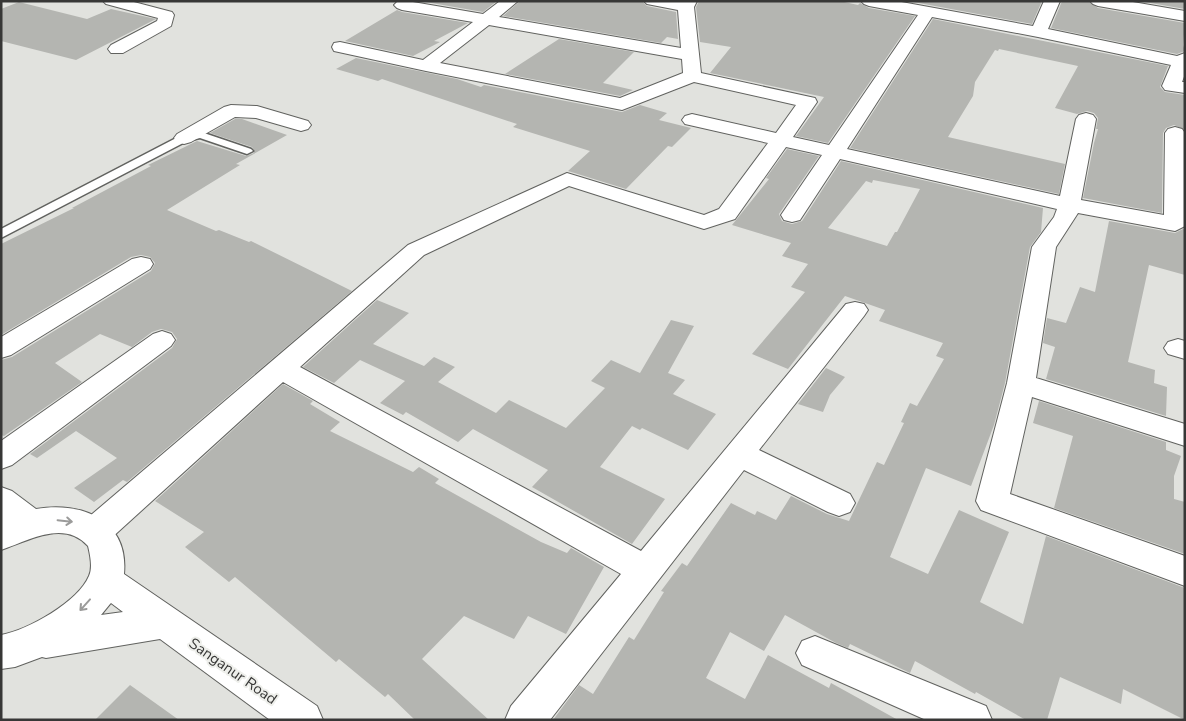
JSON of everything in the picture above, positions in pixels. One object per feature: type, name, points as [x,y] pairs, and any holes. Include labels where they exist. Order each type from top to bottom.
[{"type":"street","points":[[111,1],[166,15],[165,23],[117,49]]},
{"type":"street","points":[[426,66],[510,1]]},
{"type":"street","points":[[652,1],[687,4],[691,66]]},
{"type":"street","points":[[869,1],[1183,60],[1171,86],[1185,88]]},
{"type":"street","points":[[1038,32],[1052,1]]},
{"type":"street","points":[[1098,1],[1151,6],[1185,16]]},
{"type":"street","points":[[96,531],[416,250],[568,178],[704,222],[727,214],[808,102],[691,66],[486,20],[402,5]]},
{"type":"street","points":[[792,215],[928,12]]},
{"type":"street","points":[[340,47],[426,66],[622,104],[691,66]]},
{"type":"street","points":[[184,138],[231,111],[257,112],[301,125]]},
{"type":"street","points":[[1086,119],[1069,205],[1065,217],[1044,247],[1021,383],[992,501],[1185,571]]},
{"type":"street","points":[[692,120],[1069,205],[1175,224],[1175,134]]},
{"type":"street","points":[[1,348],[141,264]]},
{"type":"street","points":[[525,720],[855,310]]},
{"type":"street","points":[[1,458],[162,340]]},
{"type":"street","points":[[280,368],[646,570]]},
{"type":"street","points":[[1021,383],[1185,434]]},
{"type":"street","points":[[739,454],[839,503]]},
{"type":"street","points":[[1,500],[31,523]]},
{"type":"street","points":[[1,536],[31,523],[57,520],[79,522],[96,531],[106,546],[108,564],[106,580],[85,608],[68,622],[18,648]]},
{"type":"street","name":"Sanganur Road","points":[[106,580],[303,720]]},
{"type":"street","points":[[18,648],[163,622]]},
{"type":"street","points":[[816,653],[972,720]]},
{"type":"lane","points":[[1,234],[184,138],[201,135],[247,151]]},
{"type":"building","points":[[420,1],[497,1],[483,12]]},
{"type":"building","points":[[520,1],[642,1],[647,6],[676,12],[678,39],[667,37],[661,43],[503,16]]},
{"type":"building","points":[[699,1],[840,1],[858,5],[860,3],[869,8],[915,16],[828,143],[796,136],[824,97],[710,73],[731,47],[700,42],[696,7]]},
{"type":"building","points":[[908,1],[1042,1],[1032,24]]},
{"type":"building","points":[[1062,1],[1088,1],[1098,8],[1185,23],[1183,45],[1185,51],[1177,54],[1051,28]]},
{"type":"building","points":[[1139,1],[1185,1],[1185,9]]},
{"type":"building","points":[[19,2],[87,19],[111,9],[156,19],[76,60],[1,41],[1,9]]},
{"type":"building","points":[[397,10],[468,23],[434,41],[440,42],[413,56],[345,41]]},
{"type":"building","points":[[933,19],[1168,66],[1160,87],[1165,92],[1185,95],[1185,130],[1174,125],[1166,128],[1163,133],[1162,213],[1083,198],[1098,129],[1096,129],[1098,118],[1094,113],[1087,111],[1077,114],[1055,108],[1078,66],[999,49],[998,51],[995,50],[975,82],[973,96],[948,137],[1065,164],[1059,194],[850,148]]},
{"type":"building","points":[[559,39],[634,52],[603,83],[633,90],[620,96],[505,74]]},
{"type":"building","points":[[356,58],[457,79],[481,87],[484,85],[622,112],[640,105],[667,113],[659,120],[691,128],[672,147],[668,146],[626,189],[568,171],[590,151],[513,127],[517,124],[382,79],[378,81],[336,69]]},
{"type":"building","points":[[235,119],[242,119],[287,135],[236,164],[240,165],[167,210],[216,231],[219,230],[249,242],[251,241],[352,291],[127,482],[123,480],[94,502],[74,488],[117,458],[76,431],[37,458],[30,454],[172,348],[177,339],[172,332],[161,329],[152,332],[132,347],[100,334],[55,363],[82,382],[4,436],[1,435],[1,360],[12,357],[151,271],[155,263],[150,257],[141,255],[131,257],[1,335],[1,244],[74,208],[72,208],[151,166],[148,165],[197,141],[246,156],[254,153],[252,147],[210,133]]},
{"type":"building","points":[[787,149],[819,156],[779,214],[782,221],[792,224],[802,221],[841,161],[1043,208],[1041,232],[1030,247],[1005,383],[994,425],[971,486],[926,468],[890,557],[928,574],[959,510],[1009,532],[980,602],[1023,624],[1046,536],[1185,588],[1185,720],[1123,689],[1121,704],[1060,677],[1047,720],[1026,720],[915,661],[910,673],[850,644],[848,648],[836,643],[785,615],[764,651],[730,632],[706,678],[745,699],[768,655],[829,688],[831,683],[898,720],[553,720],[579,685],[593,694],[629,637],[634,640],[664,592],[661,591],[682,563],[687,566],[731,503],[755,515],[757,511],[776,520],[791,496],[827,514],[849,521],[877,462],[884,465],[904,423],[901,422],[910,403],[917,406],[944,359],[936,356],[943,343],[879,321],[885,310],[845,296],[788,369],[752,354],[805,292],[791,287],[808,264],[782,256],[791,243],[732,225],[769,179],[766,178]],"holes":[[[873,180],[920,189],[897,232],[895,232],[887,246],[828,228],[866,181],[872,183]]]},
{"type":"building","points":[[1109,221],[1175,233],[1185,228],[1185,275],[1149,265],[1128,362],[1155,370],[1154,383],[1167,387],[1166,416],[1046,379],[1055,347],[1043,343],[1047,318],[1066,323],[1080,287],[1095,292]]},
{"type":"building","points":[[377,300],[409,313],[373,344],[424,366],[434,357],[455,367],[438,382],[496,413],[509,400],[566,428],[605,388],[591,381],[611,360],[640,373],[671,320],[694,326],[668,373],[685,380],[673,394],[716,414],[688,450],[642,428],[640,430],[632,426],[600,467],[665,499],[632,544],[532,487],[548,470],[473,429],[458,442],[406,412],[403,415],[380,403],[405,381],[360,360],[334,383],[303,367]]},
{"type":"building","points":[[826,368],[845,377],[830,395],[823,412],[798,404]]},
{"type":"building","points":[[283,384],[313,401],[310,404],[340,422],[330,431],[413,472],[419,467],[439,479],[435,483],[541,542],[567,553],[571,548],[604,567],[566,634],[528,616],[514,639],[464,616],[422,659],[489,720],[415,720],[388,694],[385,697],[339,659],[336,662],[235,577],[229,582],[185,547],[204,532],[155,501]]},
{"type":"building","points":[[1039,401],[1166,442],[1166,450],[1181,456],[1174,476],[1174,499],[1185,502],[1185,554],[1054,508],[1073,436],[1033,423]]},
{"type":"building","points":[[130,685],[179,720],[95,720]]}]
